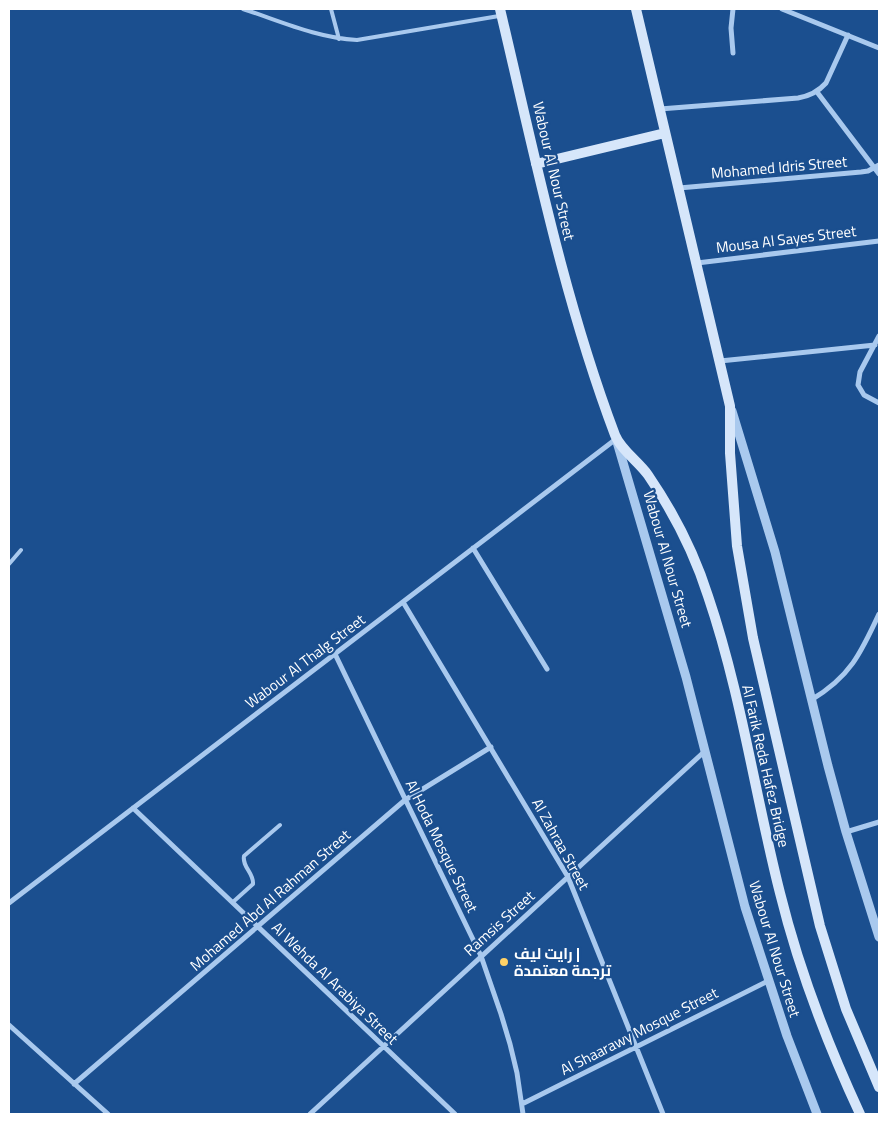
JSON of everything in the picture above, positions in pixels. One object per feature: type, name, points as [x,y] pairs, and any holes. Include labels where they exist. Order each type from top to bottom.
[{"type":"main road","points":[[636,9],[730,406]]},
{"type":"main road","name":"Wabour Al Nour Street","points":[[501,12],[557,249],[580,334],[616,439]]},
{"type":"main road","points":[[536,164],[665,133]]},
{"type":"main road","name":"Al Farik Reda Hafez Bridge","points":[[730,406],[730,453],[733,499],[737,546],[744,592],[820,926],[846,1009],[879,1087]]},
{"type":"main road","name":"Al Farik Reda Hafez Bridge","points":[[616,439],[646,472],[672,512],[696,563],[709,599],[729,672],[779,891],[801,968],[834,1058],[860,1114]]},
{"type":"street","points":[[733,9],[731,28],[733,54]]},
{"type":"street","points":[[782,9],[879,48]]},
{"type":"street","points":[[660,109],[798,98],[811,95],[817,92],[826,82],[848,35]]},
{"type":"street","points":[[817,92],[877,167],[879,174]]},
{"type":"street","name":"Mohamed Idris Street","points":[[679,188],[861,172],[877,167]]},
{"type":"street","name":"Mousa Al Sayes Street","points":[[697,263],[879,241]]},
{"type":"street","points":[[879,336],[858,378],[860,391],[879,403]]},
{"type":"street","points":[[720,361],[875,345]]},
{"type":"street","points":[[730,406],[775,552],[810,700],[846,832],[879,937]]},
{"type":"street","name":"Wabour Al Thalg Street","points":[[9,903],[616,439]]},
{"type":"street","name":"Wabour Al Nour Street","points":[[616,439],[664,596],[745,907],[768,981],[818,1114]]},
{"type":"street","points":[[473,548],[546,669]]},
{"type":"street","name":"Al Zahraa Street","points":[[403,602],[568,877],[663,1114]]},
{"type":"street","points":[[810,700],[827,690],[844,675],[858,657],[879,614]]},
{"type":"street","name":"Al Hoda Mosque Street","points":[[334,654],[481,956],[504,1021],[517,1073],[523,1114]]},
{"type":"street","name":"Mohamed Abd Al Rahman Street","points":[[74,1084],[405,800],[490,747]]},
{"type":"street","name":"Ramsis Street","points":[[310,1114],[705,751]]},
{"type":"street","name":"Al Wehda Al Arabiya Street","points":[[133,808],[455,1114]]},
{"type":"street","points":[[846,832],[879,822]]},
{"type":"street","name":"Al Shaarawy Mosque Street","points":[[522,1104],[768,981]]},
{"type":"street","points":[[9,1025],[108,1114]]},
{"type":"lane","points":[[243,9],[320,35],[357,40],[501,12]]},
{"type":"lane","points":[[331,9],[340,39]]},
{"type":"lane","points":[[9,564],[20,550]]},
{"type":"lane","points":[[233,902],[253,884],[253,877],[244,862],[244,856],[280,825]]},
{"type":"place","name":"رايت ليف | ترجمة معتمدة","points":[[504,962]]}]
